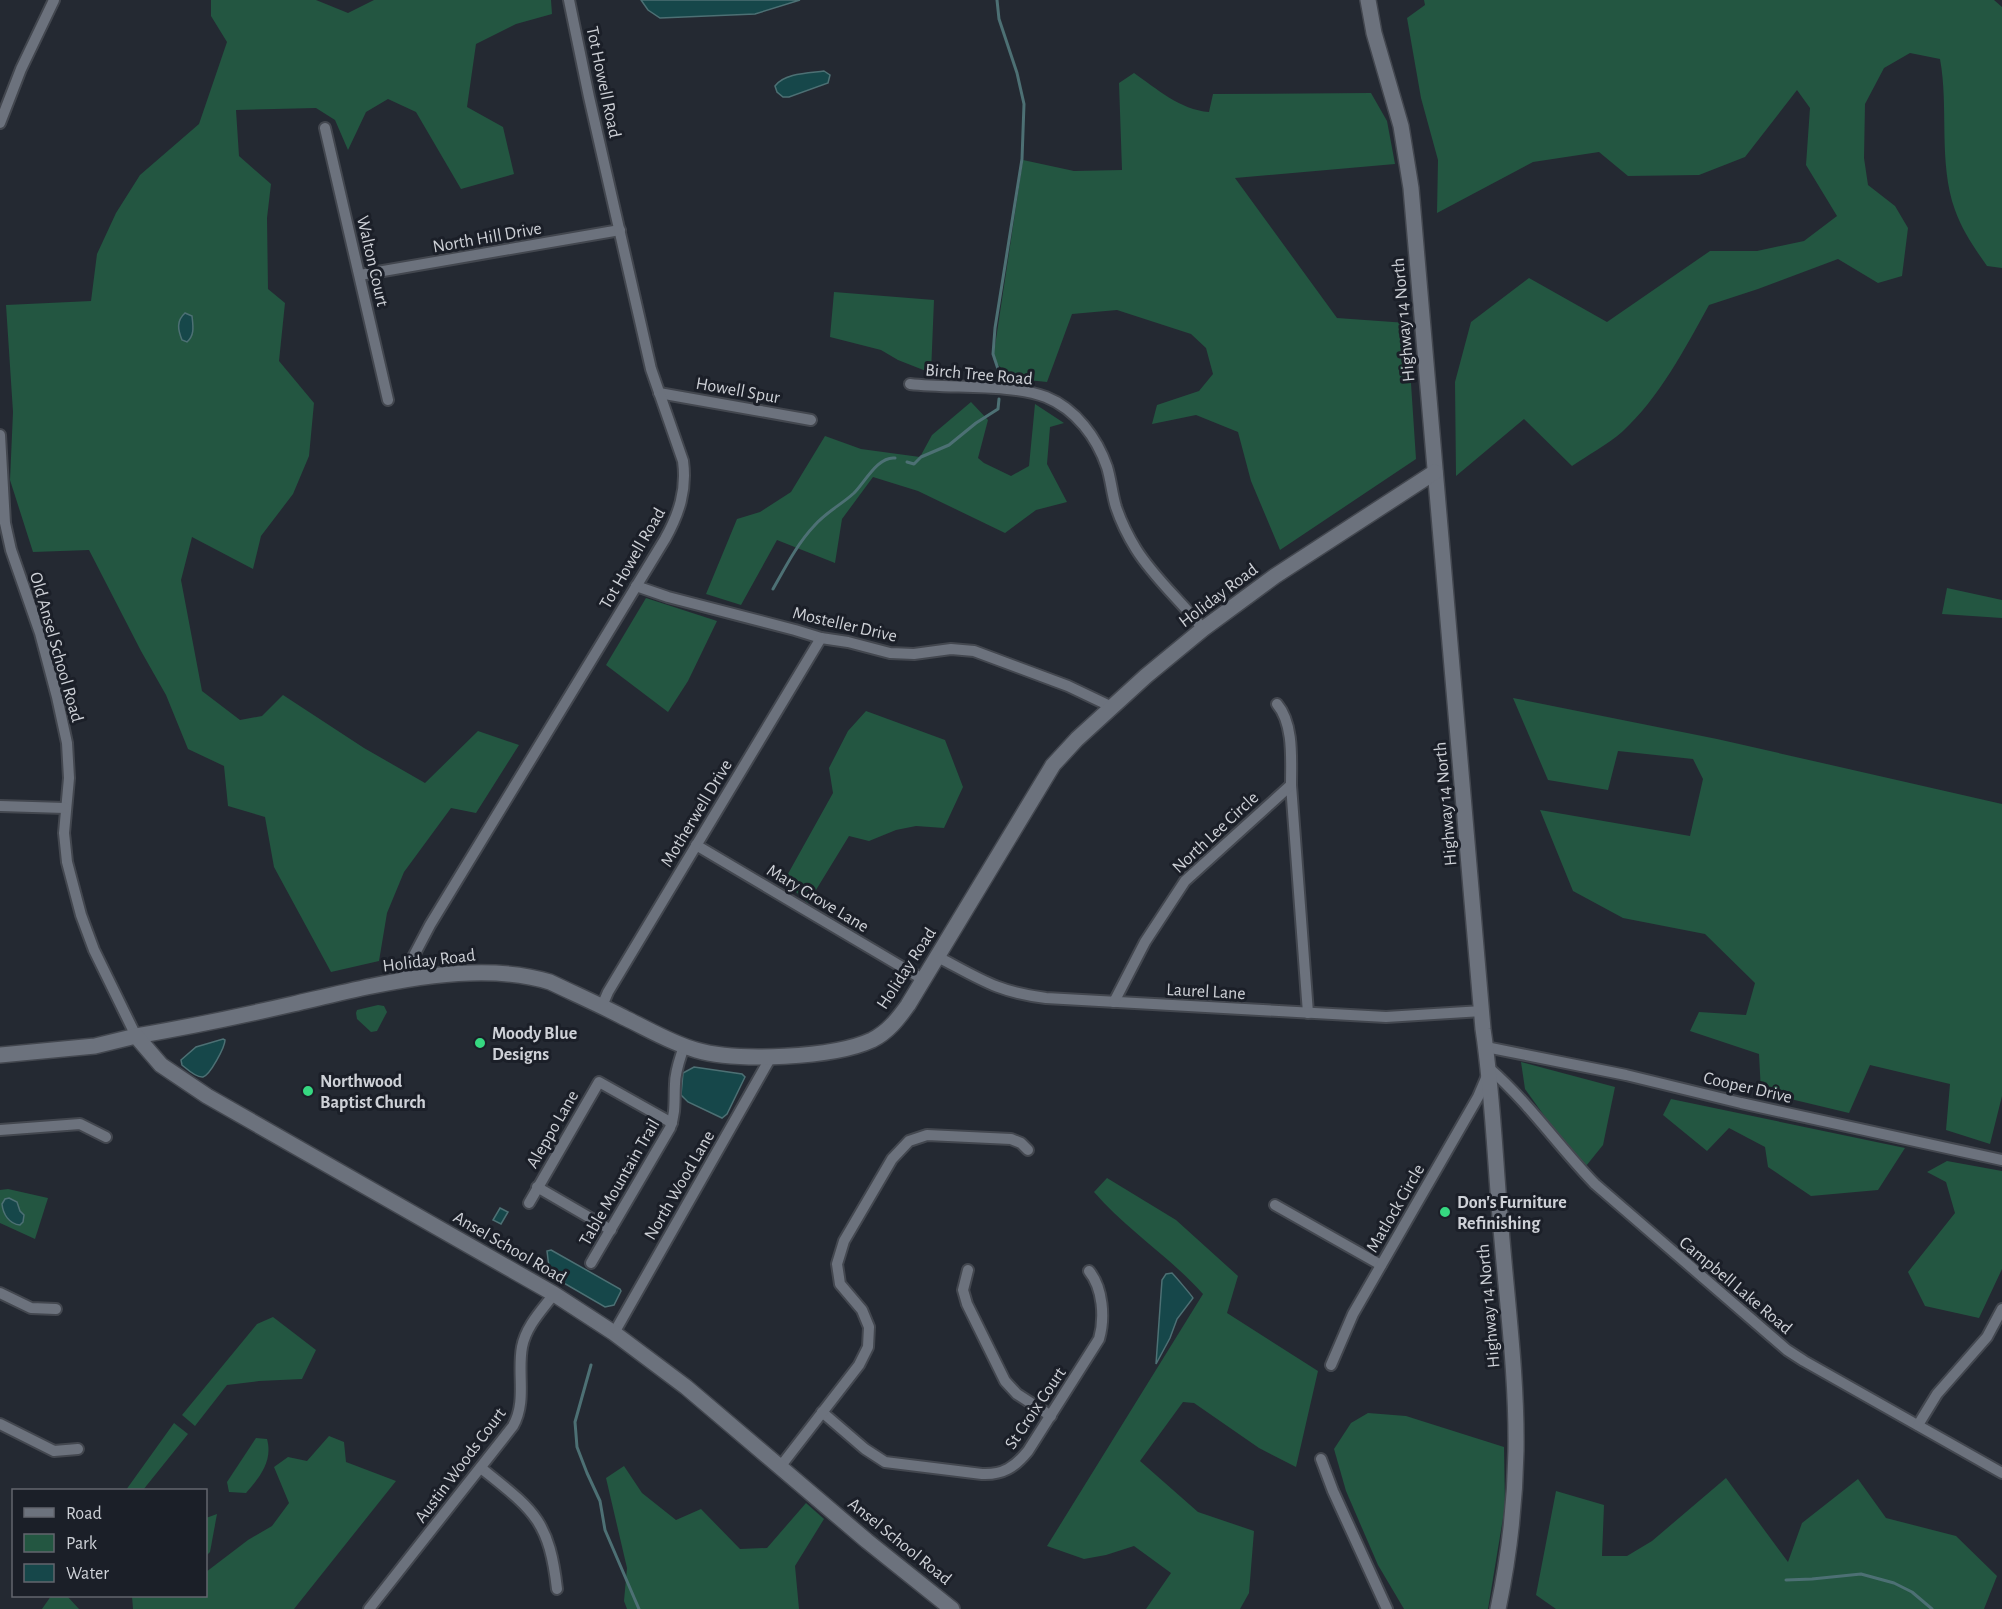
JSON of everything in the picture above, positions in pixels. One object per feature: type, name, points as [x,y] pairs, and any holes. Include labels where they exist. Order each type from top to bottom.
[{"type":"street","points":[[0,123],[18,76],[54,0]]},
{"type":"street","name":"Tot Howell Road","points":[[400,982],[430,925],[676,520],[684,487],[684,460],[651,369],[569,0]]},
{"type":"street","name":"Highway 14 North","points":[[1368,0],[1374,33],[1401,126],[1408,160],[1482,1011],[1490,1069],[1492,1123],[1515,1392],[1516,1450],[1509,1550],[1498,1609]]},
{"type":"street","name":"Walton Court","points":[[325,128],[388,400]]},
{"type":"street","name":"North Hill Drive","points":[[360,275],[620,230]]},
{"type":"street","name":"Birch Tree Road","points":[[910,384],[1025,392],[1048,398],[1065,407],[1088,431],[1100,451],[1108,470],[1117,509],[1135,547],[1155,575],[1203,629]]},
{"type":"street","name":"Howell Spur","points":[[659,393],[811,420]]},
{"type":"street","name":"Old Ansel School Road","points":[[0,435],[3,506],[11,550],[39,633],[63,722],[69,762],[64,833],[67,862],[81,915],[94,950],[136,1036]]},
{"type":"street","name":"Holiday Road","points":[[136,1036],[400,982],[467,973],[515,973],[550,982],[684,1046],[728,1056],[801,1055],[829,1051],[874,1039],[897,1020],[924,980],[1053,765],[1077,739],[1203,629],[1275,576],[1435,472]]},
{"type":"street","name":"Mosteller Drive","points":[[636,586],[821,639],[848,642],[904,655],[951,649],[974,651],[1068,686],[1112,707]]},
{"type":"street","name":"Motherwell Drive","points":[[602,1006],[608,992],[821,639]]},
{"type":"street","points":[[1277,704],[1284,715],[1291,754],[1291,785],[1308,1013]]},
{"type":"street","name":"North Lee Circle","points":[[1114,1002],[1145,942],[1185,881],[1291,785]]},
{"type":"street","points":[[0,806],[65,808]]},
{"type":"street","name":"Mary Grove Lane","points":[[696,845],[924,980]]},
{"type":"street","name":"Laurel Lane","points":[[938,957],[977,979],[1011,992],[1046,998],[1386,1017],[1482,1011]]},
{"type":"street","points":[[0,1055],[95,1046],[136,1036]]},
{"type":"street","name":"Ansel School Road","points":[[136,1036],[161,1065],[207,1096],[554,1294],[614,1333],[686,1387],[867,1541],[952,1609]]},
{"type":"street","name":"Table Mountain Trail","points":[[591,1263],[672,1123],[676,1105],[677,1068],[684,1046]]},
{"type":"street","name":"Cooper Drive","points":[[1486,1047],[1626,1075],[1741,1104],[2002,1160]]},
{"type":"street","name":"North Wood Lane","points":[[614,1333],[772,1055]]},
{"type":"street","name":"Matlock Circle","points":[[1331,1365],[1350,1322],[1478,1097],[1490,1069]]},
{"type":"street","name":"Campbell Lake Road","points":[[1490,1069],[1509,1085],[1595,1184],[1763,1330],[1804,1361],[2002,1473]]},
{"type":"street","name":"Aleppo Lane","points":[[529,1203],[598,1082],[672,1123]]},
{"type":"street","points":[[0,1130],[80,1124],[106,1137]]},
{"type":"street","points":[[780,1467],[859,1365],[868,1347],[870,1337],[866,1318],[838,1279],[838,1255],[844,1241],[900,1149],[915,1138],[933,1134],[1011,1139],[1021,1143],[1028,1150]]},
{"type":"street","points":[[537,1187],[611,1230]]},
{"type":"street","points":[[1275,1205],[1382,1265]]},
{"type":"street","points":[[968,1270],[963,1290],[967,1304],[1005,1381],[1017,1394],[1051,1416]]},
{"type":"street","name":"St Croix Court","points":[[822,1412],[865,1449],[893,1465],[982,1474],[1002,1472],[1019,1462],[1092,1353],[1101,1333],[1100,1295],[1096,1280],[1089,1271]]},
{"type":"street","points":[[0,1293],[31,1308],[56,1309]]},
{"type":"street","name":"Austin Woods Court","points":[[369,1609],[481,1468],[519,1416],[522,1401],[522,1346],[532,1323],[554,1294]]},
{"type":"street","points":[[1918,1425],[1937,1394],[1983,1344],[2002,1309]]},
{"type":"street","points":[[0,1424],[54,1451],[78,1449]]},
{"type":"street","points":[[1322,1459],[1333,1491],[1387,1609]]},
{"type":"street","points":[[481,1468],[516,1496],[538,1520],[550,1548],[557,1589]]},
{"type":"green space","points":[[211,0],[316,0],[348,13],[374,0],[551,0],[552,14],[516,24],[476,44],[467,107],[503,127],[514,174],[461,189],[416,112],[388,99],[366,112],[348,150],[335,120],[316,108],[236,110],[239,156],[271,184],[267,218],[268,289],[285,303],[279,361],[314,403],[309,456],[293,494],[261,536],[253,569],[192,537],[181,580],[202,691],[240,720],[262,716],[283,695],[364,748],[425,783],[478,731],[519,745],[476,813],[451,808],[404,872],[387,913],[379,961],[331,972],[274,867],[265,817],[228,806],[224,766],[188,749],[166,695],[89,550],[33,552],[10,480],[13,412],[6,305],[91,301],[97,254],[116,213],[140,175],[199,124],[227,42],[211,16]]},
{"type":"green space","points":[[1424,0],[1994,0],[2002,7],[2002,268],[1987,266],[1965,232],[1955,210],[1945,154],[1943,78],[1940,59],[1910,53],[1884,68],[1865,104],[1864,158],[1868,185],[1895,206],[1908,228],[1902,276],[1878,283],[1838,259],[1709,305],[1660,388],[1636,418],[1604,446],[1572,466],[1524,419],[1456,476],[1455,382],[1471,322],[1529,278],[1607,322],[1710,251],[1757,251],[1804,241],[1837,216],[1806,165],[1810,108],[1797,90],[1745,157],[1699,175],[1628,176],[1599,152],[1533,162],[1437,213],[1438,160],[1421,98],[1407,18],[1425,5]]},
{"type":"green space","points":[[1134,73],[1178,103],[1209,112],[1213,94],[1371,93],[1387,121],[1395,164],[1235,178],[1337,318],[1407,323],[1416,459],[1280,550],[1251,481],[1238,432],[1196,415],[1152,424],[1157,405],[1199,391],[1213,374],[1206,348],[1191,334],[1117,310],[1072,314],[1047,382],[1010,378],[993,359],[1023,160],[1074,171],[1122,170],[1119,83]]},
{"type":"green space","points":[[834,292],[934,300],[931,373],[898,360],[881,350],[830,337]]},
{"type":"green space","points":[[971,402],[988,420],[978,458],[1011,476],[1029,466],[1035,404],[1064,423],[1050,427],[1047,464],[1067,502],[1036,510],[1005,533],[918,491],[873,477],[842,519],[835,563],[777,540],[741,605],[706,594],[737,519],[760,512],[791,492],[825,436],[861,449],[920,457],[932,435]]},
{"type":"green space","points":[[1947,588],[2002,600],[2002,618],[1942,614]]},
{"type":"green space","points":[[646,598],[717,621],[688,681],[668,712],[606,665]]},
{"type":"green space","points":[[1513,698],[1717,739],[2002,804],[2002,1096],[1990,1144],[1946,1130],[1950,1084],[1870,1065],[1849,1113],[1761,1092],[1759,1054],[1690,1031],[1699,1012],[1746,1015],[1755,983],[1705,934],[1623,918],[1573,891],[1540,810],[1690,836],[1703,779],[1693,759],[1618,751],[1608,790],[1548,780]]},
{"type":"green space","points":[[866,711],[945,740],[963,787],[944,828],[916,826],[896,830],[869,841],[849,836],[808,903],[784,881],[833,793],[829,768],[848,731]]},
{"type":"green space","points":[[378,1005],[384,1006],[387,1012],[377,1031],[371,1032],[357,1019],[356,1013],[357,1010]]},
{"type":"green space","points":[[1521,1062],[1615,1087],[1603,1145],[1586,1166],[1558,1135],[1525,1089]]},
{"type":"green space","points":[[1671,1099],[1905,1148],[1878,1190],[1811,1196],[1768,1167],[1765,1147],[1729,1128],[1707,1151],[1663,1115]]},
{"type":"green space","points":[[1947,1161],[2002,1171],[2002,1269],[1979,1318],[1925,1306],[1908,1272],[1955,1213],[1946,1182],[1927,1172]]},
{"type":"green space","points":[[1107,1178],[1176,1220],[1238,1276],[1227,1313],[1318,1371],[1296,1467],[1259,1448],[1194,1403],[1183,1402],[1140,1461],[1198,1512],[1254,1531],[1249,1593],[1240,1609],[1146,1609],[1171,1573],[1134,1546],[1084,1559],[1047,1546],[1203,1294],[1177,1268],[1120,1219],[1094,1192]]},
{"type":"green space","points":[[8,1189],[48,1198],[35,1239],[0,1223],[0,1190]]},
{"type":"green space","points":[[273,1317],[316,1350],[302,1379],[227,1385],[195,1426],[182,1415],[257,1324]]},
{"type":"green space","points":[[1368,1413],[1406,1416],[1504,1447],[1505,1506],[1488,1609],[1404,1609],[1378,1565],[1346,1491],[1334,1449],[1351,1423]]},
{"type":"green space","points":[[174,1423],[188,1434],[144,1489],[127,1489]]},
{"type":"green space","points":[[329,1436],[344,1442],[346,1462],[396,1481],[294,1609],[133,1609],[132,1597],[207,1597],[207,1571],[248,1540],[272,1526],[289,1503],[274,1467],[288,1457],[307,1461]]},
{"type":"green space","points":[[256,1438],[267,1439],[268,1454],[264,1468],[246,1493],[229,1492],[227,1482]]},
{"type":"green space","points":[[624,1466],[642,1493],[676,1520],[701,1509],[740,1549],[767,1548],[806,1503],[824,1519],[795,1566],[799,1609],[627,1609],[624,1601],[627,1568],[606,1478]]},
{"type":"green space","points":[[1726,1478],[1788,1562],[1802,1523],[1858,1479],[1886,1518],[1956,1536],[1997,1576],[1984,1609],[1556,1609],[1536,1595],[1556,1491],[1604,1505],[1602,1556],[1627,1556],[1652,1541]]},
{"type":"green space","points":[[217,1514],[210,1552],[207,1555],[207,1518]]},
{"type":"green space","points":[[50,1597],[68,1597],[79,1609],[42,1609]]},
{"type":"water","points":[[641,0],[800,0],[755,14],[660,18],[648,10]]},
{"type":"water","points":[[824,71],[830,75],[828,83],[789,97],[783,97],[777,92],[775,86],[784,78]]},
{"type":"water","points":[[185,313],[192,316],[193,323],[192,333],[187,342],[182,340],[179,329],[180,319]]},
{"type":"water","points":[[225,1040],[220,1054],[203,1077],[195,1075],[182,1065],[181,1060],[196,1047]]},
{"type":"water","points":[[694,1067],[742,1074],[745,1077],[727,1114],[722,1118],[688,1102],[681,1095],[683,1073]]},
{"type":"water","points":[[9,1198],[17,1202],[24,1215],[20,1225],[10,1221],[4,1211],[2,1204],[5,1199]]},
{"type":"water","points":[[500,1208],[508,1212],[501,1224],[493,1220]]},
{"type":"water","points":[[551,1250],[620,1289],[614,1305],[605,1307],[550,1275],[547,1251]]},
{"type":"water","points":[[1172,1273],[1193,1298],[1177,1319],[1156,1364],[1162,1280],[1166,1274]]},
{"type":"waterway","points":[[997,0],[999,19],[1017,73],[1024,104],[1022,159],[995,328],[993,354],[1001,378]]},
{"type":"waterway","points":[[907,462],[914,464],[921,457],[949,445],[998,409],[999,399]]},
{"type":"waterway","points":[[773,589],[797,548],[814,526],[854,493],[877,465],[889,458],[895,458]]},
{"type":"waterway","points":[[591,1365],[575,1422],[577,1447],[600,1501],[605,1530],[639,1609]]},
{"type":"waterway","points":[[1786,1580],[1861,1574],[1894,1583],[1912,1592],[1932,1609]]},
{"type":"place","name":"Moody Blue Designs","points":[[480,1043]]},
{"type":"place","name":"Northwood Baptist Church","points":[[308,1091]]},
{"type":"place","name":"Don's Furniture Refinishing","points":[[1445,1212]]}]
